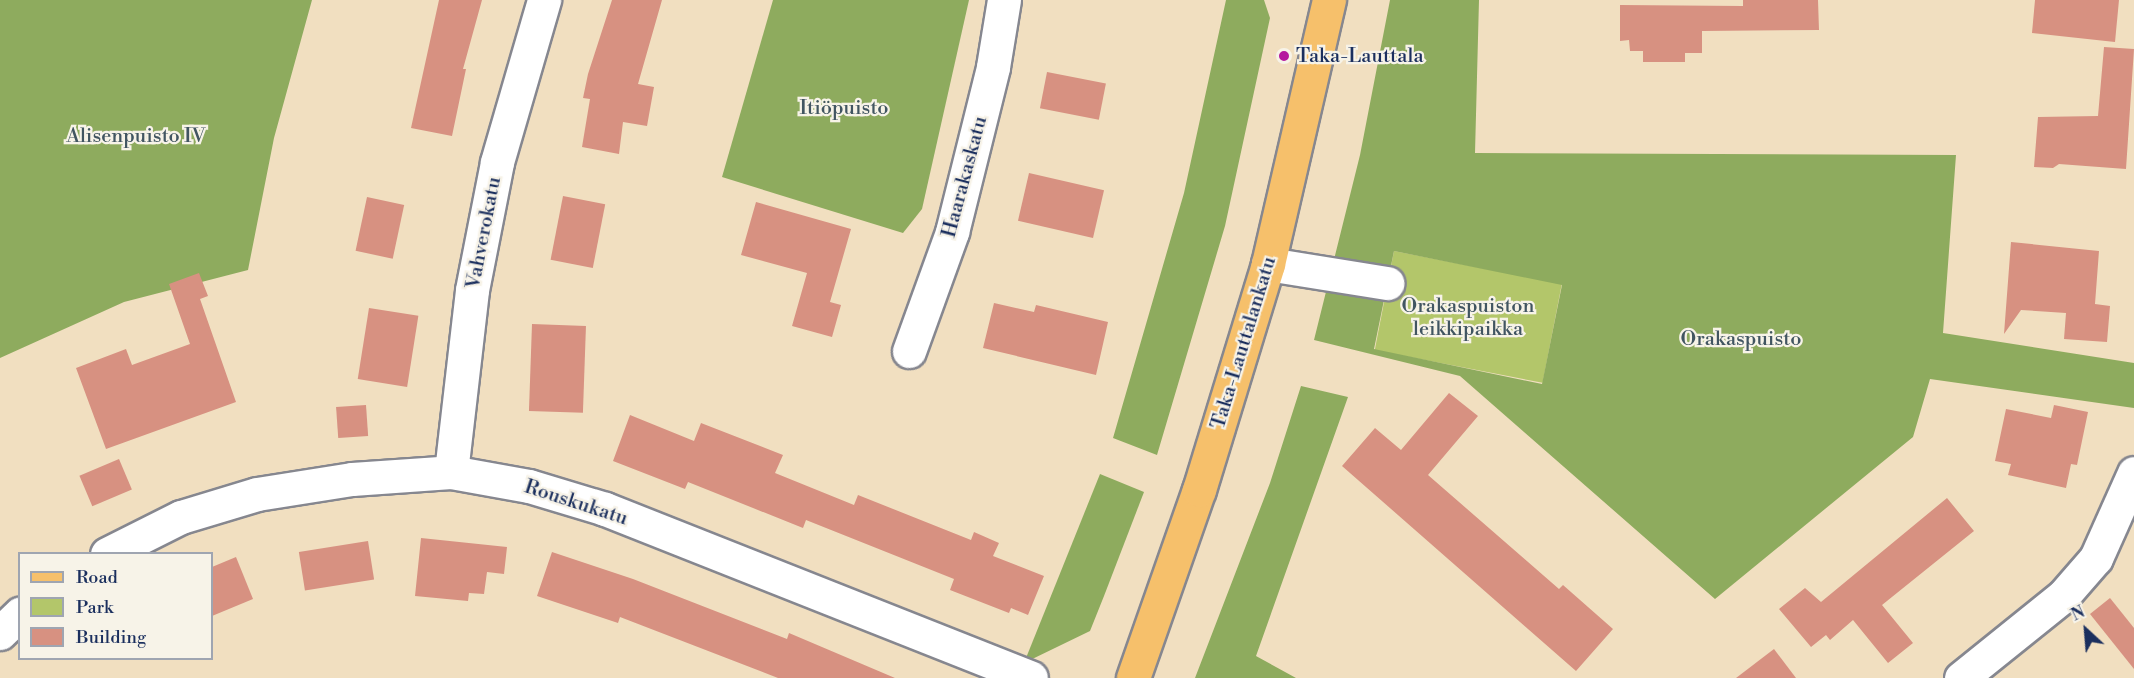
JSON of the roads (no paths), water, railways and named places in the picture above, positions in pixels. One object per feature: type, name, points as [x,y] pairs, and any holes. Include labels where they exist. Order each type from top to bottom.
[{"type":"main road","name":"Taka-Lauttalankatu","points":[[1133,678],[1199,490],[1268,264],[1329,0]]},
{"type":"street","name":"Vahverokatu","points":[[451,472],[472,290],[497,162],[544,0]]},
{"type":"street","name":"Haarakaskatu","points":[[909,351],[952,232],[993,67],[1004,0]]},
{"type":"street","points":[[1268,264],[1387,283]]},
{"type":"street","name":"Rouskukatu","points":[[111,552],[181,518],[256,494],[352,479],[451,472],[529,486],[605,509],[1031,678]]},
{"type":"street","points":[[1961,678],[2063,596],[2096,558],[2134,473]]},
{"type":"street","points":[[0,633],[18,616]]},
{"type":"place","name":"Taka-Lauttala","points":[[1284,56]]},
{"type":"park label","name":"Itiöpuisto","points":[[844,108]]},
{"type":"park label","name":"Alisenpuisto IV","points":[[136,136]]},
{"type":"park label","name":"Orakaspuiston leikkipaikka","points":[[1468,318]]},
{"type":"park label","name":"Orakaspuisto","points":[[1741,339]]}]
